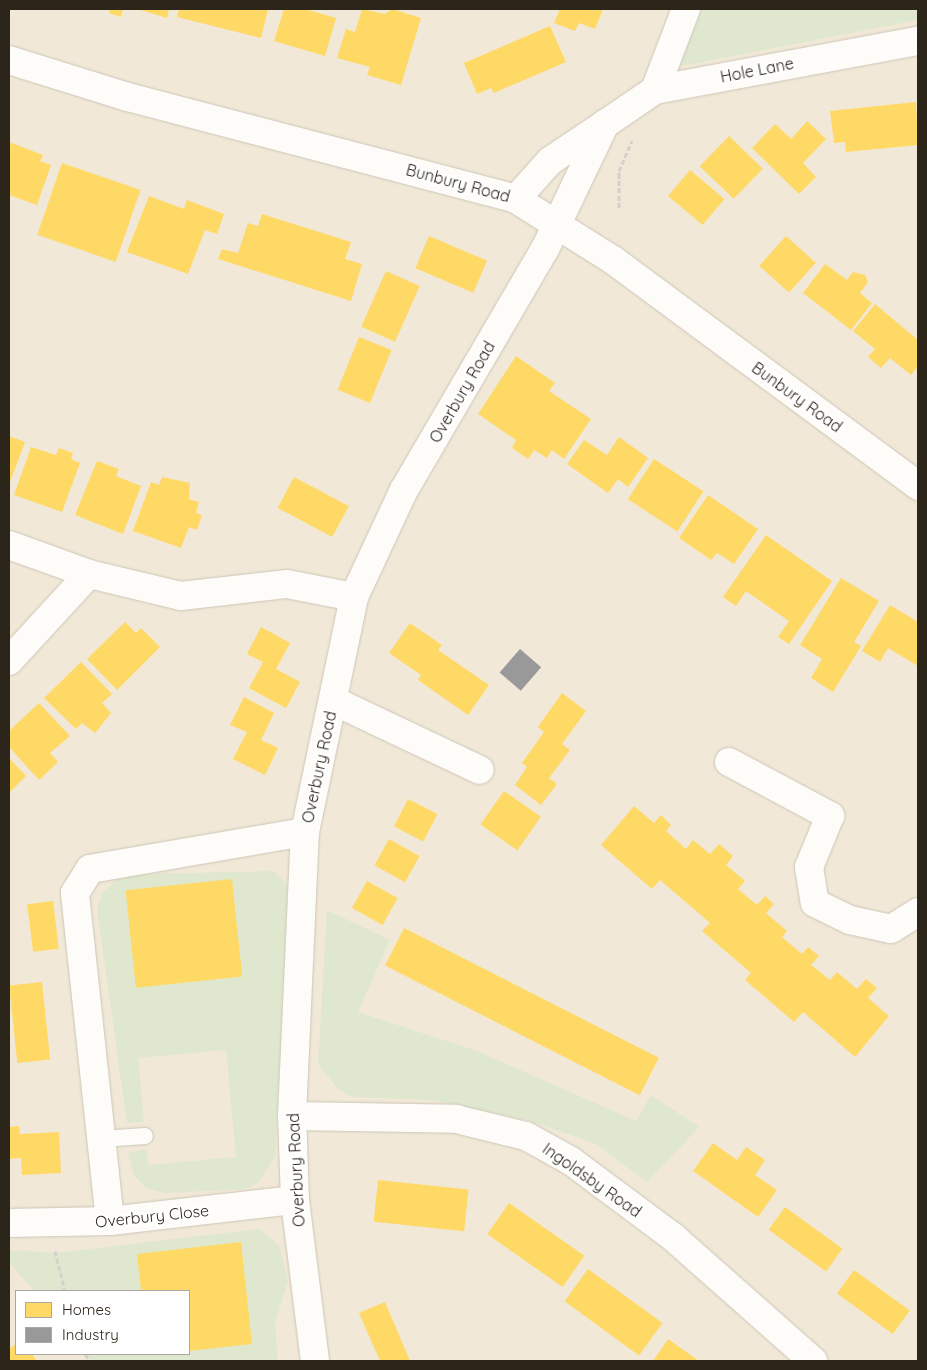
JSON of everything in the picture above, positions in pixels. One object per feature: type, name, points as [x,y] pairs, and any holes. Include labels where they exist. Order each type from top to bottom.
[{"type":"street","points":[[655,90],[686,9]]},
{"type":"street","name":"Hole Lane","points":[[516,199],[550,161],[655,90],[918,41]]},
{"type":"street","name":"Bunbury Road","points":[[9,60],[128,97],[516,199],[612,260],[918,486]]},
{"type":"street","name":"Hole Lane","points":[[557,225],[606,124]]},
{"type":"street","name":"Overbury Road","points":[[315,1361],[295,1200],[292,1116],[305,832],[334,701],[354,597],[404,490],[557,225]]},
{"type":"street","points":[[9,545],[89,574],[181,596],[287,584],[354,597]]},
{"type":"street","points":[[9,660],[89,574]]},
{"type":"street","points":[[334,701],[480,770]]},
{"type":"street","points":[[729,762],[830,816],[809,867],[815,903],[850,920],[891,929],[918,912]]},
{"type":"street","points":[[110,1221],[76,893],[90,869],[305,832]]},
{"type":"street","name":"Ingoldsby Road","points":[[292,1116],[456,1119],[526,1136],[571,1161],[673,1237],[813,1361]]},
{"type":"street","name":"Overbury Close","points":[[9,1223],[48,1224],[110,1221],[295,1200]]},
{"type":"lane","points":[[102,1139],[145,1136]]},
{"type":"path","points":[[620,208],[619,171],[636,133]]},
{"type":"path","points":[[48,1224],[65,1290]]},
{"type":"green space","points":[[702,9],[918,9],[918,20],[677,67]]},
{"type":"green space","points":[[274,871],[288,886],[275,1156],[259,1182],[246,1189],[165,1193],[146,1188],[134,1175],[128,1153],[147,1149],[148,1165],[236,1157],[226,1050],[138,1058],[144,1122],[127,1123],[97,910],[102,893],[119,878],[137,874]]},
{"type":"green space","points":[[327,910],[390,940],[358,1012],[477,1051],[636,1121],[651,1095],[699,1127],[647,1182],[596,1144],[528,1120],[433,1100],[352,1097],[337,1088],[318,1064]]},
{"type":"green space","points":[[259,1229],[279,1245],[288,1280],[275,1324],[278,1361],[90,1361],[86,1355],[190,1355],[190,1290],[33,1290],[9,1262],[9,1250],[55,1253]]},
{"type":"building: Homes","points":[[110,9],[123,9],[121,17],[109,13]]},
{"type":"building: Homes","points":[[137,9],[169,9],[167,18]]},
{"type":"building: Homes","points":[[179,9],[268,9],[261,38],[177,17]]},
{"type":"building: Homes","points":[[284,9],[305,9],[336,18],[325,56],[274,41]]},
{"type":"building: Homes","points":[[362,9],[385,14],[392,9],[421,18],[401,85],[367,75],[370,67],[337,58],[346,29],[355,32]]},
{"type":"building: Homes","points":[[560,9],[603,9],[595,29],[579,23],[575,31],[554,23]]},
{"type":"building: Homes","points":[[550,26],[566,62],[494,93],[491,88],[477,94],[464,63]]},
{"type":"building: Homes","points":[[916,102],[918,145],[846,152],[845,142],[834,143],[830,111]]},
{"type":"building: Homes","points":[[807,121],[826,139],[803,163],[816,177],[799,194],[752,148],[775,124],[791,139]]},
{"type":"building: Homes","points":[[729,136],[763,169],[734,199],[700,166]]},
{"type":"building: Homes","points":[[9,142],[43,155],[40,161],[51,165],[37,205],[9,195]]},
{"type":"building: Homes","points":[[62,163],[140,190],[116,262],[37,235]]},
{"type":"building: Homes","points":[[690,170],[724,199],[703,225],[668,196]]},
{"type":"building: Homes","points":[[149,196],[184,209],[187,200],[224,214],[217,234],[205,230],[188,274],[127,252]]},
{"type":"building: Homes","points":[[262,214],[351,242],[345,259],[362,264],[351,301],[218,259],[222,249],[238,253],[248,223],[258,226]]},
{"type":"building: Homes","points":[[429,236],[487,261],[473,293],[415,268]]},
{"type":"building: Homes","points":[[786,236],[816,263],[789,292],[759,266]]},
{"type":"building: Homes","points":[[825,264],[847,280],[853,272],[865,275],[868,282],[860,293],[872,303],[851,330],[803,293]]},
{"type":"building: Homes","points":[[386,271],[420,286],[395,342],[361,327]]},
{"type":"building: Homes","points":[[875,304],[918,340],[918,366],[911,375],[890,358],[881,368],[868,357],[875,349],[853,331]]},
{"type":"building: Homes","points":[[359,337],[391,350],[370,403],[338,390]]},
{"type":"building: Homes","points":[[516,356],[555,383],[549,391],[591,419],[564,459],[552,450],[547,458],[534,450],[528,459],[512,448],[516,440],[478,414]]},
{"type":"building: Homes","points":[[9,436],[25,442],[9,485]]},
{"type":"building: Homes","points":[[619,437],[648,458],[628,487],[618,479],[608,493],[567,464],[584,440],[607,455]]},
{"type":"building: Homes","points":[[31,447],[56,455],[59,448],[73,453],[71,459],[80,463],[62,512],[14,495]]},
{"type":"building: Homes","points":[[654,459],[703,491],[677,531],[628,499]]},
{"type":"building: Homes","points":[[97,461],[119,469],[116,476],[141,486],[123,534],[75,515]]},
{"type":"building: Homes","points":[[162,477],[190,483],[189,499],[199,502],[196,513],[202,515],[197,530],[189,527],[181,548],[133,531],[151,482],[159,485]]},
{"type":"building: Homes","points":[[294,477],[349,506],[332,537],[278,508]]},
{"type":"building: Homes","points":[[708,495],[758,529],[734,564],[717,553],[711,560],[679,538]]},
{"type":"building: Homes","points":[[766,535],[832,581],[789,644],[778,637],[789,621],[746,591],[736,606],[723,597]]},
{"type":"building: Homes","points":[[841,578],[879,601],[854,642],[861,646],[833,692],[811,678],[822,659],[800,645]]},
{"type":"building: Homes","points":[[890,605],[918,622],[918,666],[888,648],[880,662],[862,651]]},
{"type":"building: Homes","points":[[125,622],[136,633],[141,628],[160,647],[117,690],[87,659]]},
{"type":"building: Homes","points":[[410,623],[442,645],[438,650],[489,685],[468,715],[418,680],[421,675],[389,653]]},
{"type":"building: Homes","points":[[261,627],[290,643],[276,669],[300,682],[286,708],[249,688],[263,662],[247,654]]},
{"type":"building: Homes","points":[[81,662],[112,694],[102,703],[111,713],[95,733],[82,723],[76,729],[44,698]]},
{"type":"building: Homes","points":[[562,693],[586,711],[562,744],[570,750],[549,778],[557,784],[541,805],[515,785],[527,767],[522,763],[544,732],[538,727]]},
{"type":"building: Homes","points":[[244,697],[274,713],[261,740],[278,748],[265,775],[233,759],[247,732],[230,725]]},
{"type":"building: Homes","points":[[39,703],[70,736],[50,753],[58,762],[39,780],[9,747],[9,731]]},
{"type":"building: Homes","points":[[9,758],[26,776],[9,793]]},
{"type":"building: Homes","points":[[504,791],[541,817],[517,850],[480,825]]},
{"type":"building: Homes","points":[[408,799],[437,814],[423,842],[394,827]]},
{"type":"building: Homes","points":[[634,806],[654,823],[661,815],[671,825],[666,831],[686,849],[693,840],[710,854],[719,844],[733,856],[726,865],[745,881],[738,889],[757,905],[765,896],[774,904],[766,913],[787,931],[782,937],[802,954],[808,947],[819,956],[811,965],[830,980],[837,972],[857,989],[866,979],[877,988],[868,998],[889,1016],[855,1057],[803,1012],[794,1022],[745,980],[751,973],[702,931],[710,923],[660,880],[652,889],[601,845]]},
{"type":"building: Homes","points":[[389,839],[420,856],[405,882],[374,865]]},
{"type":"building: Homes","points":[[232,879],[242,976],[136,988],[126,890]]},
{"type":"building: Homes","points":[[367,881],[398,898],[383,925],[352,908]]},
{"type":"building: Homes","points":[[53,901],[59,949],[33,952],[27,904]]},
{"type":"building: Homes","points":[[404,928],[659,1058],[640,1095],[385,965]]},
{"type":"building: Homes","points":[[42,982],[50,1060],[17,1063],[9,985]]},
{"type":"building: Homes","points":[[19,1126],[20,1134],[59,1132],[61,1173],[22,1175],[21,1158],[9,1159],[9,1127]]},
{"type":"building: Homes","points":[[713,1143],[737,1160],[746,1147],[765,1160],[755,1175],[777,1190],[758,1217],[693,1171]]},
{"type":"building: Homes","points":[[378,1180],[469,1190],[464,1231],[374,1222]]},
{"type":"building: Homes","points":[[509,1203],[584,1256],[563,1287],[487,1234]]},
{"type":"building: Homes","points":[[785,1207],[842,1249],[826,1271],[769,1230]]},
{"type":"building: Homes","points":[[241,1242],[252,1344],[190,1351],[190,1290],[141,1290],[137,1254]]},
{"type":"building: Homes","points":[[588,1269],[662,1323],[639,1355],[564,1301]]},
{"type":"building: Homes","points":[[854,1270],[910,1311],[893,1334],[837,1293]]},
{"type":"building: Homes","points":[[385,1302],[410,1361],[380,1361],[359,1313]]},
{"type":"building: Homes","points":[[668,1339],[699,1361],[653,1361]]},
{"type":"building: Homes","points":[[15,1345],[15,1355],[33,1355],[37,1361],[9,1361],[9,1349]]},
{"type":"building: Industry","points":[[520,649],[541,667],[521,691],[500,672]]}]
